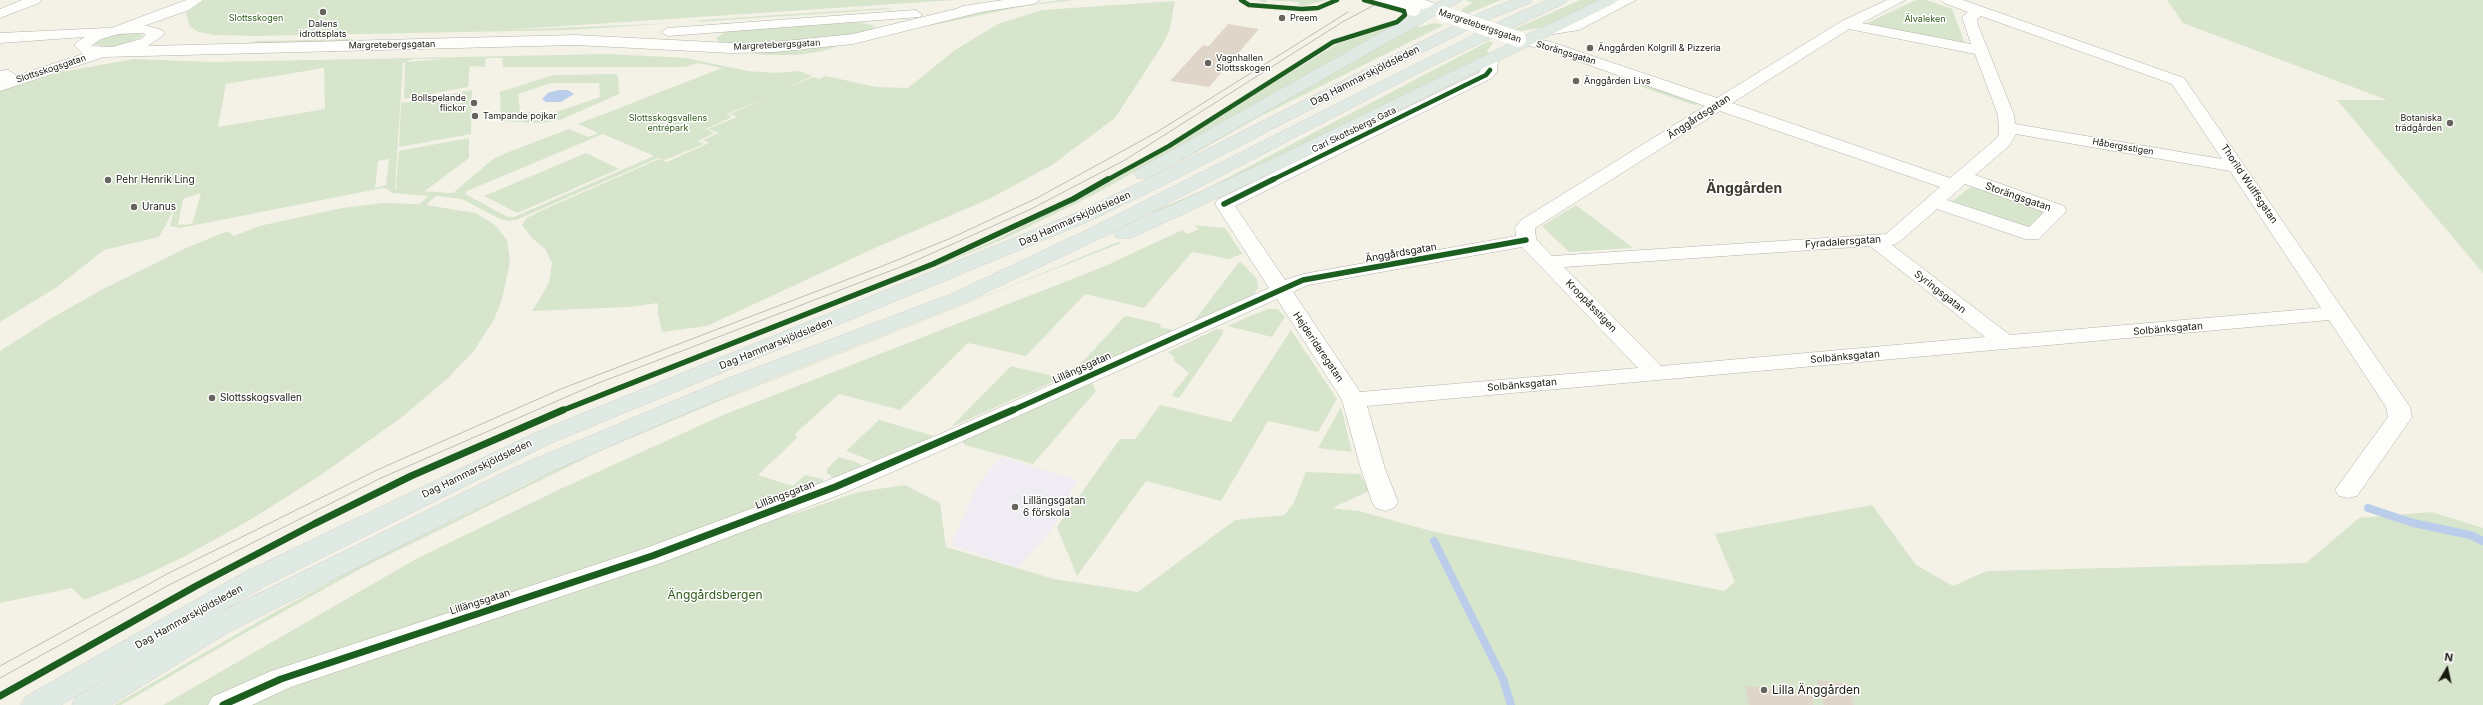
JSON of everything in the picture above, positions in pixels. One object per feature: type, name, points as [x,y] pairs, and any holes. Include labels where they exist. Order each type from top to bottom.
[{"type":"main road","points":[[1013,246],[1425,6],[1455,0]]},
{"type":"main road","name":"Dag Hammarskjöldsleden","points":[[36,705],[255,579],[543,438],[1013,246],[1156,182],[1395,60],[1487,15],[1525,0]]},
{"type":"main road","name":"Dag Hammarskjöldsleden","points":[[87,705],[217,626],[520,475],[734,384],[961,297],[1100,231],[1431,61],[1560,0]]},
{"type":"main road","points":[[961,297],[1055,263],[1149,223],[1490,60],[1522,41],[1547,31],[1610,0]]},
{"type":"street","points":[[0,14],[34,0]]},
{"type":"street","name":"Margretebergsgatan","points":[[83,44],[87,50],[109,51],[575,40],[976,9],[1033,0]]},
{"type":"street","name":"Margretebergsgatan","points":[[1383,0],[1425,6],[1522,41]]},
{"type":"street","points":[[1425,6],[1451,0]]},
{"type":"street","points":[[1547,31],[1574,27],[1629,0]]},
{"type":"street","name":"Änggårdsgatan","points":[[1280,290],[1303,280],[1526,240],[1524,231],[1528,224],[1847,24],[1898,0]]},
{"type":"street","name":"Thorild Wulffsgatan","points":[[1949,0],[2175,79],[2237,167],[2398,407],[2400,417],[2348,490]]},
{"type":"street","points":[[113,31],[190,4]]},
{"type":"street","points":[[109,51],[146,42],[156,32],[168,25],[190,4]]},
{"type":"street","name":"Margretebergsgatan","points":[[575,40],[731,48],[795,46],[859,38],[976,9]]},
{"type":"street","points":[[1980,11],[1969,18],[2010,128]]},
{"type":"street","points":[[1847,24],[1981,51]]},
{"type":"street","name":"Margretebergsgatan","points":[[0,38],[138,28],[210,49]]},
{"type":"street","name":"Margretebergsgatan","points":[[18,37],[83,44],[113,31]]},
{"type":"street","name":"Storängsgatan","points":[[1522,41],[1543,44],[1631,74],[1712,108]]},
{"type":"street","name":"Storängsgatan","points":[[1522,41],[1559,61],[1616,82],[1712,108],[1949,189],[2057,210],[2032,235],[1949,189]]},
{"type":"street","name":"Slottsskogsgatan","points":[[2,79],[52,59],[83,44]]},
{"type":"street","name":"Slottsskogsgatan","points":[[2,79],[109,51]]},
{"type":"street","name":"Carl Skottsbergs Gata","points":[[1224,204],[1486,75],[1489,72],[1490,60]]},
{"type":"street","points":[[1616,82],[1631,74]]},
{"type":"street","name":"Håbergsstigen","points":[[2010,128],[2237,167]]},
{"type":"street","name":"Fyradalersgatan","points":[[1550,262],[1891,239],[2003,142],[2010,128]]},
{"type":"street","name":"Hejderidaregatan","points":[[1224,204],[1354,400],[1373,469],[1385,502]]},
{"type":"street","name":"Kroppåsstigen","points":[[1526,240],[1550,262],[1655,373]]},
{"type":"street","name":"Syringsgatan","points":[[1874,240],[2006,343]]},
{"type":"street","name":"Lillängsgatan","points":[[223,705],[281,679],[652,556],[814,495],[946,440],[1280,290]]},
{"type":"street","name":"Solbänksgatan","points":[[1354,400],[2336,313]]},
{"type":"shaded area","name":"Lillängsgatan 6 förskola","points":[[1001,457],[1077,480],[1052,530],[1017,568],[951,544],[978,484]]},
{"type":"green space","name":"Slottsskogen","points":[[204,0],[955,0],[504,30],[678,23],[568,30],[255,36],[215,35],[199,32],[190,27],[186,13]]},
{"type":"green space","points":[[1061,0],[1074,0],[1025,6],[919,28],[986,11]]},
{"type":"green space","points":[[1258,0],[1267,0],[1265,3]]},
{"type":"green space","points":[[1267,0],[1328,0],[1303,6],[1299,5],[1299,2]]},
{"type":"green space","points":[[1501,0],[1467,14],[1461,11],[1473,3],[1466,1]]},
{"type":"green space","points":[[1580,0],[1600,0],[1544,27],[1521,31],[1512,30]]},
{"type":"green space","name":"Älvaleken","points":[[1916,0],[1927,0],[1952,9],[1966,46],[1863,25]]},
{"type":"green space","points":[[2167,0],[2483,0],[2483,273],[2337,100],[2387,100],[2183,23]]},
{"type":"green space","name":"Slottsskogsvallens entrépark","points":[[1175,1],[1170,28],[1163,44],[1115,118],[1052,165],[989,199],[877,247],[707,326],[662,332],[658,314],[658,303],[629,307],[532,311],[549,283],[552,263],[545,249],[531,237],[522,225],[527,218],[538,212],[659,159],[667,162],[709,143],[703,140],[719,133],[708,129],[737,117],[730,114],[765,99],[727,114],[732,117],[706,129],[714,133],[698,141],[704,144],[665,160],[658,158],[516,220],[509,221],[500,219],[462,199],[436,196],[426,205],[476,213],[495,225],[507,240],[510,262],[502,299],[494,320],[473,352],[448,378],[401,418],[321,475],[250,520],[187,555],[144,576],[84,600],[72,588],[0,603],[0,351],[50,319],[101,290],[184,249],[227,231],[234,236],[259,226],[342,208],[383,203],[419,204],[429,196],[392,193],[386,188],[383,188],[180,228],[170,226],[174,210],[159,237],[104,250],[57,287],[0,322],[0,91],[61,72],[134,59],[212,62],[608,54],[686,58],[748,71],[776,73],[799,71],[812,76],[789,87],[813,77],[819,79],[826,76],[876,87],[908,88],[955,50],[998,24],[1042,10]],"holes":[[[486,58],[507,58],[502,59],[503,67],[685,67],[698,63],[722,68],[578,124],[598,133],[588,137],[569,129],[493,159],[453,193],[404,190],[425,191],[469,158],[469,138],[399,151],[396,185],[397,188],[402,190],[395,188],[403,63],[405,62],[404,99],[468,87],[470,66],[485,67]],[[412,59],[445,59],[405,62]],[[324,68],[325,109],[218,127],[226,84]],[[603,134],[654,156],[514,217],[508,217],[465,194],[467,191]],[[389,159],[386,185],[375,188],[378,161]],[[201,193],[192,224],[178,225],[183,199]]]},
{"type":"green space","points":[[886,8],[892,9],[696,22],[701,20]]},
{"type":"green space","points":[[860,22],[874,26],[873,29],[868,33],[751,45],[719,42],[716,38],[725,32],[737,30]]},
{"type":"green space","points":[[1434,23],[1444,25],[1259,117],[1181,161],[1177,161],[1415,26],[1420,27]]},
{"type":"green space","points":[[1393,26],[1097,193],[1004,239],[898,282],[1002,237],[1125,173],[1337,44]]},
{"type":"green space","points":[[119,33],[136,33],[145,36],[113,48],[93,44],[98,39]]},
{"type":"green space","points":[[353,39],[350,42],[248,43],[258,41]]},
{"type":"green space","points":[[1489,41],[1493,43],[1487,51],[1490,54],[1233,180],[1155,213],[1151,212],[1206,189]]},
{"type":"green space","points":[[841,45],[823,51],[796,55],[765,55],[741,52],[790,50]]},
{"type":"green space","points":[[614,74],[618,76],[619,94],[560,120],[541,123],[501,121],[500,92],[553,75]],"holes":[[[551,83],[599,83],[600,97],[553,113],[520,112],[518,94]]]},
{"type":"green space","points":[[1634,81],[1703,104],[1694,105],[1636,85],[1632,82]]},
{"type":"green space","points":[[472,90],[471,134],[399,147],[401,103]]},
{"type":"green space","points":[[586,153],[619,169],[517,213],[484,196]]},
{"type":"green space","points":[[1973,185],[2042,209],[2045,214],[2030,228],[1950,203]]},
{"type":"green space","points":[[1576,205],[1633,248],[1569,252],[1542,226]]},
{"type":"green space","name":"Änggårdsbergen","points":[[1194,225],[1225,228],[1242,254],[1229,259],[1192,252],[1144,308],[1085,294],[1026,356],[968,343],[900,410],[839,394],[794,435],[798,437],[758,475],[793,486],[805,475],[823,479],[823,485],[775,502],[791,515],[858,492],[905,485],[940,503],[946,547],[1054,579],[1138,592],[1235,520],[1284,515],[1293,504],[1306,472],[1360,474],[1369,491],[1332,508],[1359,511],[1431,531],[1724,591],[1735,582],[1715,534],[1872,505],[1916,565],[1953,586],[1987,571],[2306,563],[2359,518],[2432,512],[2483,528],[2483,705],[163,705],[416,559],[558,490],[723,415],[1103,267],[1182,230],[1188,234],[1199,229]]},
{"type":"green space","points":[[1118,242],[1121,243],[717,402],[600,451],[360,569],[236,638],[121,705],[114,705],[268,616],[352,570],[569,463],[677,416],[1018,283]]},
{"type":"green space","points":[[1240,261],[1257,279],[1258,288],[1252,297],[1193,322]]},
{"type":"green space","points":[[1267,309],[1278,309],[1285,317],[1272,337],[1227,326]]},
{"type":"green space","points":[[1127,316],[1161,324],[1160,327],[1174,330],[1076,374],[1074,371],[1124,317]]},
{"type":"green space","points":[[1217,329],[1223,330],[1223,334],[1179,398],[1171,396],[1189,373],[1173,360],[1175,358],[1168,352]]},
{"type":"green space","points":[[1291,330],[1337,399],[1318,432],[1268,421],[1221,501],[1146,481],[1077,576],[1057,527],[1120,439],[1135,439],[1160,405],[1231,422]]},
{"type":"green space","points":[[1011,366],[1062,378],[951,427]]},
{"type":"green space","points":[[1090,380],[1096,391],[1033,464],[965,445],[961,440]]},
{"type":"green space","points":[[1341,407],[1352,452],[1318,448]]},
{"type":"green space","points":[[879,420],[934,436],[875,462],[846,451]]},
{"type":"green space","points":[[839,457],[856,462],[863,466],[835,479],[827,473],[827,469]]},
{"type":"water","points":[[558,90],[568,90],[574,94],[561,102],[546,102],[542,99],[548,93]]},
{"type":"building","name":"Vagnhallen Slottsskogen","points":[[1228,24],[1259,29],[1209,87],[1170,81],[1203,45],[1209,46]]},
{"type":"building","points":[[1817,680],[1847,683],[1854,705],[1824,705]]},
{"type":"building","points":[[1745,686],[1814,693],[1813,705],[1749,705]]},
{"type":"waterway","points":[[2368,508],[2413,523],[2470,535],[2483,541]]},
{"type":"waterway","points":[[1434,541],[1503,679],[1511,705]]},
{"type":"tram line","points":[[0,678],[169,585],[381,478],[596,384],[908,264],[1031,209],[1125,160],[1344,21],[1384,0]]},
{"type":"tram line","points":[[0,666],[167,574],[377,470],[561,389],[880,267],[951,238],[1037,198],[1157,132],[1348,12]]},
{"type":"cycle path","points":[[1241,0],[1249,5],[1302,9],[1318,8],[1337,0]]},
{"type":"cycle path","points":[[0,696],[196,586],[314,524],[411,476],[581,402],[933,264],[1073,199],[1169,146],[1333,42],[1397,22],[1405,15],[1404,11],[1364,0]]},
{"type":"cycle path","points":[[1224,204],[1486,75],[1490,70]]},
{"type":"cycle path","points":[[223,705],[281,679],[652,556],[835,487],[946,440],[1303,280],[1526,240]]},
{"type":"place","name":"Dalens idrottsplats","points":[[323,12]]},
{"type":"place","name":"Preem","points":[[1282,18]]},
{"type":"place","name":"Änggården Kolgrill & Pizzeria","points":[[1590,48]]},
{"type":"place","name":"Vagnhallen Slottsskogen","points":[[1208,63]]},
{"type":"place","name":"Änggården Livs","points":[[1576,81]]},
{"type":"place","name":"Bollspelande flickor","points":[[474,103]]},
{"type":"place","name":"Tampande pojkar","points":[[475,116]]},
{"type":"place","name":"Botaniska trädgården","points":[[2450,123]]},
{"type":"place","name":"Pehr Henrik Ling","points":[[108,180]]},
{"type":"place","name":"Uranus","points":[[134,207]]},
{"type":"place","name":"Slottsskogsvallen","points":[[212,398]]},
{"type":"place","name":"Lillängsgatan 6 förskola","points":[[1015,507]]},
{"type":"place","name":"Lilla Änggården","points":[[1764,690]]},
{"type":"district","name":"Änggården","points":[[1744,189]]}]
